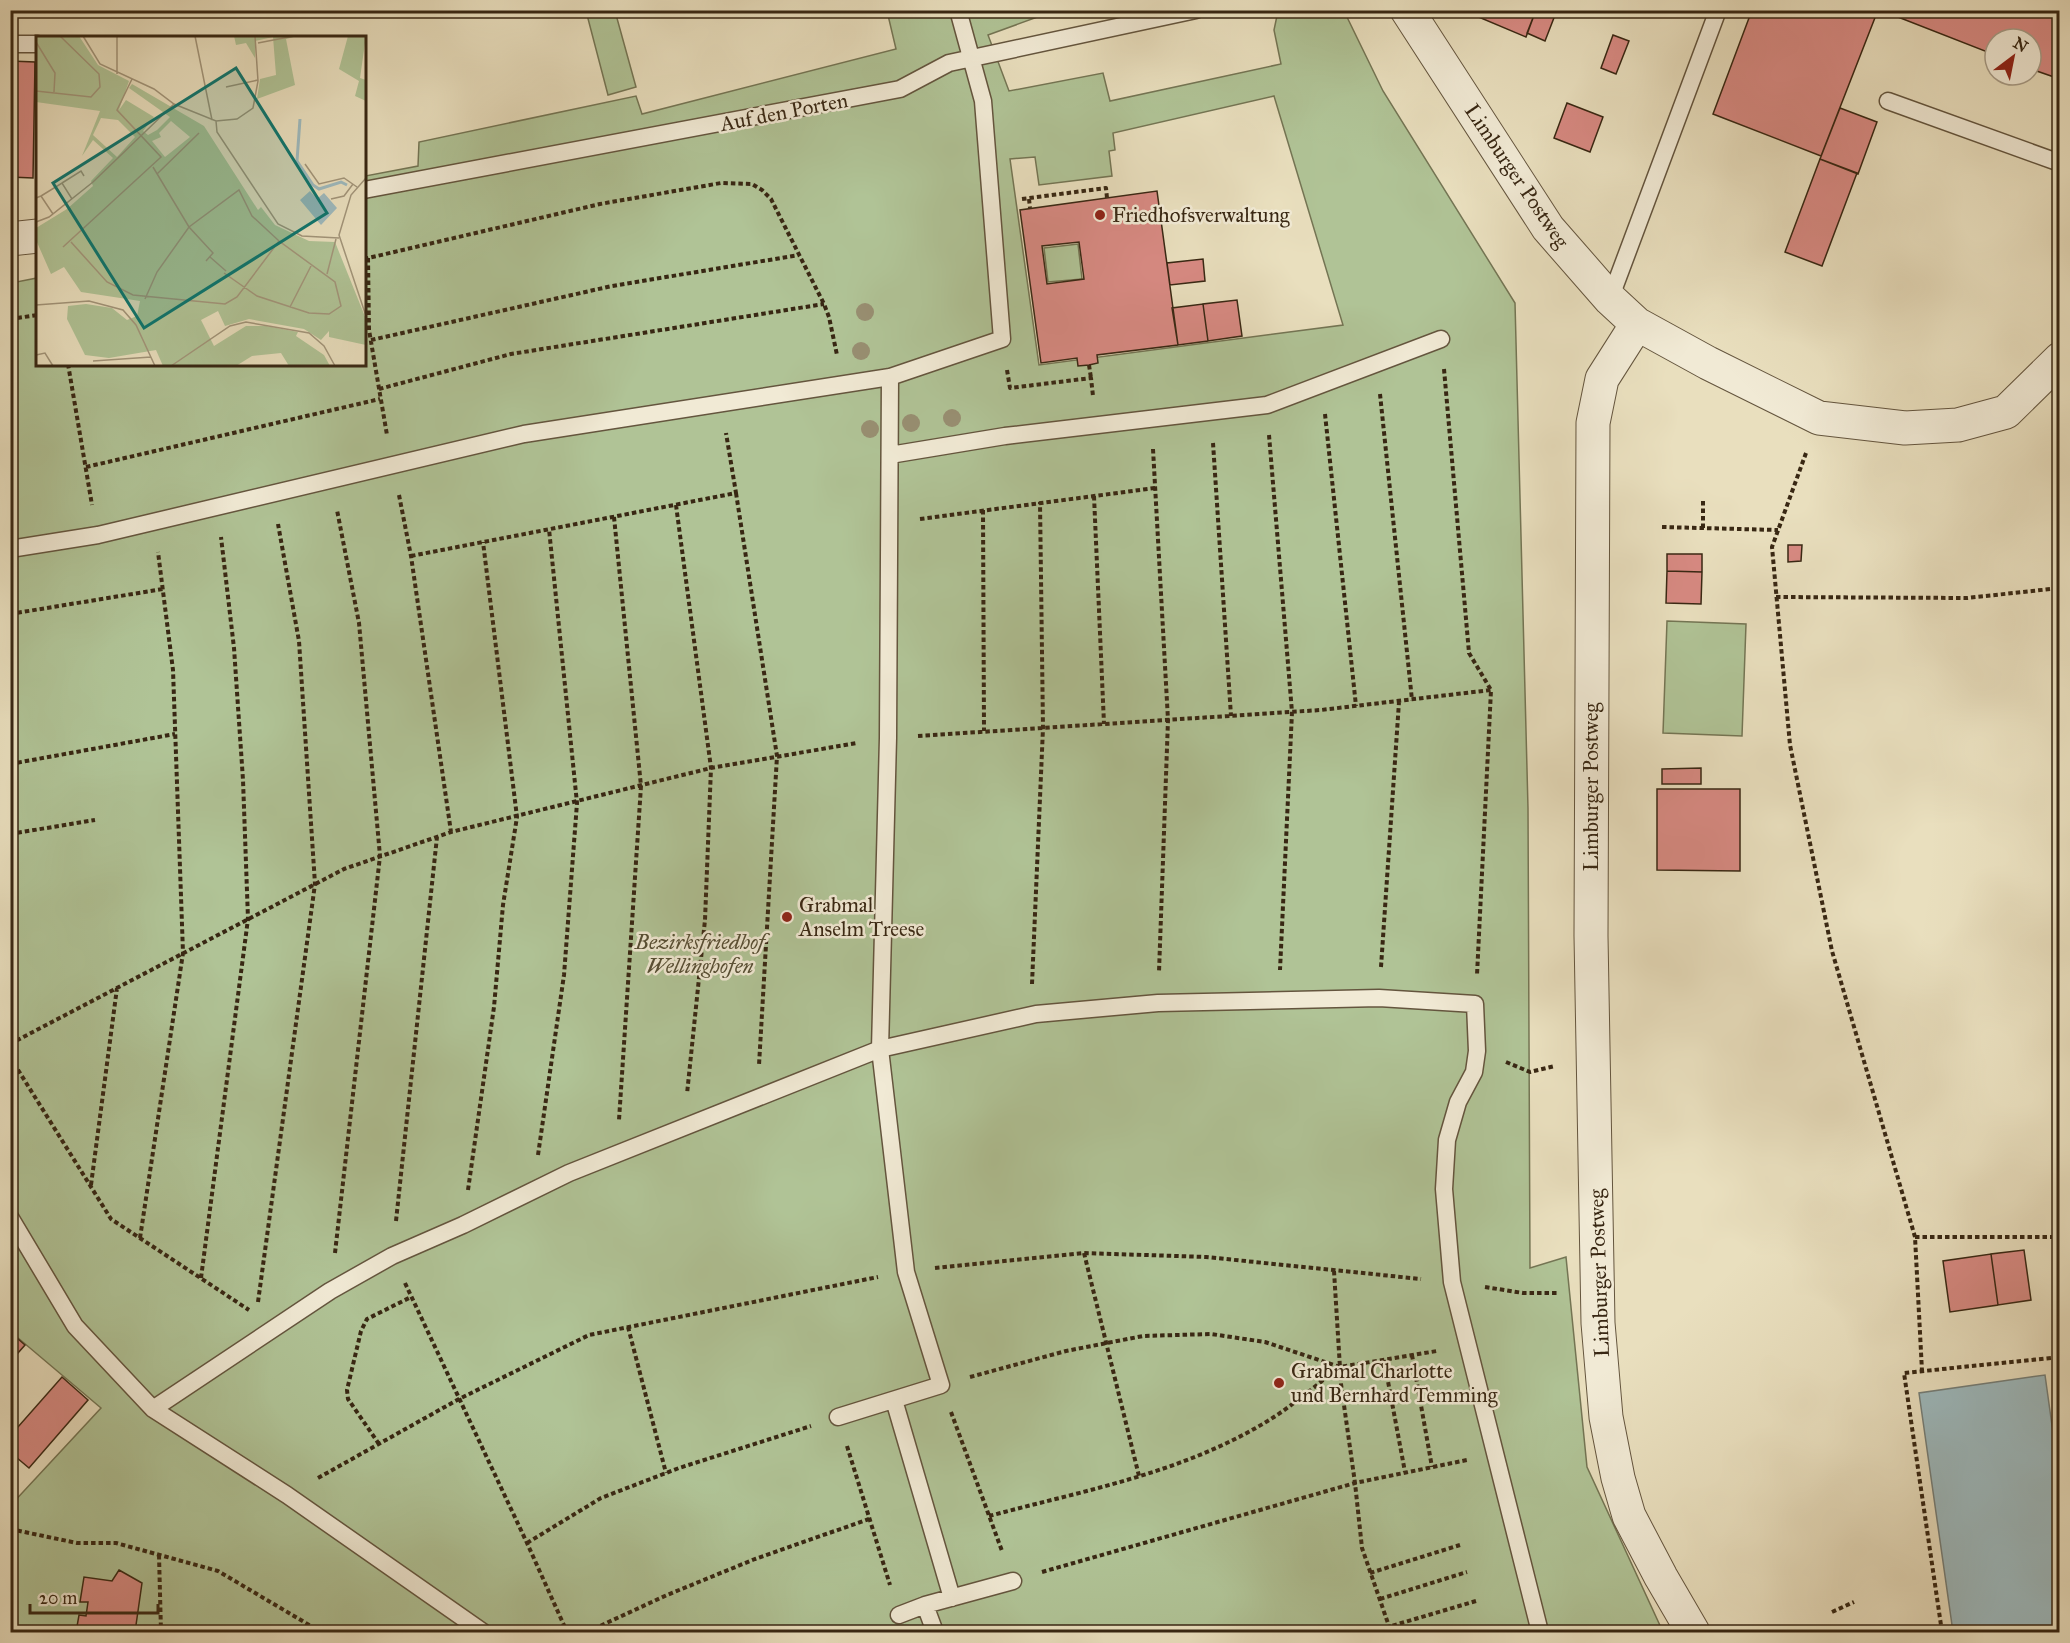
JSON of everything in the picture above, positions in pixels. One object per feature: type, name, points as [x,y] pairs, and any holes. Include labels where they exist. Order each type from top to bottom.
[{"type":"street","name":"Limburger Postweg","points":[[1407,10],[1548,228],[1610,299],[1637,324],[1602,378],[1593,423],[1591,936],[1598,1323],[1606,1417],[1618,1478],[1629,1516],[1693,1632]]},
{"type":"street","points":[[10,239],[36,236]]},
{"type":"street","points":[[1637,324],[1738,389],[1819,418],[1905,428],[1958,425],[2006,412],[2060,359]]},
{"type":"lane","points":[[10,549],[98,535],[524,434],[890,377],[1002,339],[983,101],[958,10]]},
{"type":"lane","name":"Auf den Porten","points":[[366,190],[900,89],[949,63],[1196,10]]},
{"type":"lane","points":[[1610,299],[1718,10]]},
{"type":"lane","points":[[10,44],[36,44]]},
{"type":"lane","points":[[1888,101],[2060,163]]},
{"type":"lane","points":[[890,455],[1005,436],[1267,405],[1441,339]]},
{"type":"lane","points":[[838,1417],[941,1384],[906,1272],[880,1049],[888,738],[890,377]]},
{"type":"lane","points":[[153,1409],[330,1291],[392,1256],[463,1225],[569,1173],[880,1049],[1031,1016],[1158,1003],[1378,998],[1475,1004],[1477,1051],[1474,1072],[1458,1102],[1447,1140],[1444,1189],[1452,1282],[1535,1631]]},
{"type":"lane","points":[[10,1217],[75,1326],[153,1409],[287,1495],[483,1632]]},
{"type":"lane","points":[[894,1400],[952,1598]]},
{"type":"lane","points":[[899,1615],[925,1605],[1013,1581]]},
{"type":"lane","points":[[925,1605],[934,1632]]},
{"type":"path","points":[[451,832],[411,556],[369,330],[367,259],[600,204],[721,183],[752,184],[771,199],[824,304],[829,316],[843,385]]},
{"type":"path","points":[[991,202],[1106,189],[1107,198]]},
{"type":"path","points":[[1029,199],[1030,208]]},
{"type":"path","points":[[371,340],[612,286],[799,255]]},
{"type":"path","points":[[379,389],[511,354],[824,304]]},
{"type":"path","points":[[10,319],[36,315]]},
{"type":"path","points":[[1002,339],[1010,388],[1091,378]]},
{"type":"path","points":[[1441,339],[1469,653],[1491,690],[1475,1004]]},
{"type":"path","points":[[1376,363],[1412,700]]},
{"type":"path","points":[[1089,365],[1097,425]]},
{"type":"path","points":[[68,366],[98,535]]},
{"type":"path","points":[[1322,384],[1356,706]]},
{"type":"path","points":[[86,467],[238,434],[380,399]]},
{"type":"path","points":[[722,404],[777,756],[756,1099]]},
{"type":"path","points":[[1267,405],[1292,712],[1278,1000]]},
{"type":"path","points":[[1210,412],[1231,716]]},
{"type":"path","points":[[1819,418],[1772,547],[1790,745],[1832,951],[1915,1237],[1922,1371]]},
{"type":"path","points":[[1151,419],[1167,720],[1158,1003]]},
{"type":"path","points":[[330,1291],[380,856],[359,623],[331,480]]},
{"type":"path","points":[[890,523],[1155,488]]},
{"type":"path","points":[[411,556],[736,493]]},
{"type":"path","points":[[256,1315],[315,884],[299,640],[272,494]]},
{"type":"path","points":[[1094,496],[1104,724]]},
{"type":"path","points":[[1703,499],[1703,528]]},
{"type":"path","points":[[1031,1016],[1043,728],[1040,502]]},
{"type":"path","points":[[676,505],[711,768],[705,920],[683,1128]]},
{"type":"path","points":[[201,1278],[248,919],[243,780],[235,659],[218,507]]},
{"type":"path","points":[[983,510],[984,732]]},
{"type":"path","points":[[614,517],[641,786],[617,1154]]},
{"type":"path","points":[[140,1238],[183,953],[173,670],[154,522]]},
{"type":"path","points":[[1662,527],[1778,530]]},
{"type":"path","points":[[533,1191],[564,975],[577,802],[549,529]]},
{"type":"path","points":[[463,1225],[494,1007],[503,905],[517,817],[483,542]]},
{"type":"path","points":[[1776,597],[1967,598],[2060,588]]},
{"type":"path","points":[[10,614],[163,589]]},
{"type":"path","points":[[10,1044],[344,869],[451,832],[711,768],[888,738],[1292,712],[1399,702],[1491,690]]},
{"type":"path","points":[[1378,998],[1399,702]]},
{"type":"path","points":[[10,764],[175,734]]},
{"type":"path","points":[[10,834],[95,820]]},
{"type":"path","points":[[437,837],[392,1256],[567,1632]]},
{"type":"path","points":[[91,1186],[117,988]]},
{"type":"path","points":[[1477,1051],[1530,1072],[1562,1064],[1593,1065]]},
{"type":"path","points":[[10,1057],[111,1219],[275,1328]]},
{"type":"path","points":[[1915,1237],[2059,1237],[2060,1246]]},
{"type":"path","points":[[1084,1253],[1139,1476]]},
{"type":"path","points":[[287,1495],[459,1399],[589,1335],[906,1272],[1084,1253],[1206,1257],[1452,1282],[1523,1293],[1598,1293]]},
{"type":"path","points":[[1334,1270],[1340,1367],[1362,1548],[1390,1630]]},
{"type":"path","points":[[379,1444],[348,1399],[347,1390],[361,1330],[367,1319],[411,1297]]},
{"type":"path","points":[[628,1326],[666,1473]]},
{"type":"path","points":[[1468,1346],[1340,1367],[1265,1342],[1211,1334],[1143,1336],[1066,1351],[941,1384],[1013,1581],[1355,1483],[1494,1454]]},
{"type":"path","points":[[1412,1355],[1432,1467]]},
{"type":"path","points":[[1942,1632],[1904,1373],[2060,1357]]},
{"type":"path","points":[[1384,1360],[1405,1472]]},
{"type":"path","points":[[989,1516],[1162,1470],[1218,1447],[1274,1417],[1340,1367]]},
{"type":"path","points":[[527,1542],[601,1498],[666,1473],[838,1417],[899,1615]]},
{"type":"path","points":[[587,1632],[755,1558],[869,1519]]},
{"type":"path","points":[[10,1529],[77,1543],[116,1543],[218,1571],[321,1632]]},
{"type":"path","points":[[1370,1573],[1460,1545]]},
{"type":"path","points":[[159,1555],[161,1632]]},
{"type":"path","points":[[1380,1599],[1467,1572]]},
{"type":"path","points":[[1371,1632],[1390,1630],[1476,1601]]},
{"type":"path","points":[[1832,1612],[1854,1602]]},
{"type":"green space","points":[[586,11],[615,11],[636,87],[608,95]]},
{"type":"green space","name":"Bezirksfriedhof Wellinghofen","points":[[887,11],[1054,11],[988,35],[1009,91],[1103,73],[1110,101],[1281,64],[1274,30],[1278,11],[1344,11],[1383,91],[1515,303],[1528,808],[1530,1268],[1566,1257],[1587,1467],[1663,1632],[11,1632],[10,1506],[101,1408],[11,1332],[11,283],[36,278],[36,366],[366,366],[366,176],[418,166],[419,142],[636,96],[642,114],[896,49]],"holes":[[[1274,96],[1343,325],[1039,365],[1010,159],[1035,157],[1039,185],[1112,176],[1109,151],[1115,150],[1113,133]]]},
{"type":"green space","points":[[1078,244],[1082,279],[1048,282],[1044,248]]},
{"type":"green space","points":[[1667,621],[1746,624],[1742,736],[1663,733]]},
{"type":"water","points":[[2045,1375],[2059,1476],[2059,1632],[1953,1632],[1919,1393]]},
{"type":"building","points":[[1462,10],[1536,10],[1526,37]]},
{"type":"building","points":[[1536,10],[1557,10],[1545,41],[1527,33]]},
{"type":"building","points":[[1752,10],[1878,10],[1821,156],[1713,114]]},
{"type":"building","points":[[1880,10],[2060,10],[2060,62],[2054,77],[2043,73],[2043,27],[1983,27],[1983,50]]},
{"type":"building","points":[[1613,35],[1629,41],[1616,74],[1601,68]]},
{"type":"building","points":[[10,61],[35,62],[33,178],[10,177]]},
{"type":"building","points":[[1567,103],[1603,117],[1590,152],[1554,138]]},
{"type":"building","points":[[1840,108],[1877,122],[1858,174],[1820,159]]},
{"type":"building","points":[[1820,159],[1857,173],[1822,266],[1785,252]]},
{"type":"building","points":[[1157,191],[1178,345],[1097,355],[1098,363],[1089,365],[1078,366],[1077,358],[1041,363],[1020,210]],"holes":[[[1079,242],[1084,279],[1047,284],[1042,246]]]},
{"type":"building","points":[[1203,259],[1205,281],[1170,285],[1167,263]]},
{"type":"building","points":[[1237,300],[1242,336],[1208,341],[1203,304]]},
{"type":"building","points":[[1203,304],[1208,341],[1178,345],[1172,308]]},
{"type":"building","points":[[1788,545],[1802,545],[1801,561],[1788,562]]},
{"type":"building","points":[[1667,554],[1702,554],[1702,572],[1667,571]]},
{"type":"building","points":[[1667,571],[1702,572],[1701,604],[1666,603]]},
{"type":"building","points":[[1701,768],[1701,784],[1662,784],[1662,769]]},
{"type":"building","points":[[1657,789],[1740,789],[1740,871],[1657,870]]},
{"type":"building","points":[[2024,1250],[2031,1300],[1998,1305],[1991,1254]]},
{"type":"building","points":[[1991,1254],[1998,1305],[1950,1312],[1943,1261]]},
{"type":"building","points":[[10,1332],[25,1345],[10,1362]]},
{"type":"building","points":[[62,1377],[88,1400],[29,1468],[10,1452],[10,1436]]},
{"type":"building","points":[[119,1570],[142,1583],[135,1632],[76,1632],[79,1615],[86,1616],[88,1602],[80,1602],[84,1577],[112,1581]]},
{"type":"place","name":"Friedhofsverwaltung","points":[[1100,215]]},
{"type":"place","name":"Grabmal Anselm Treese","points":[[787,917]]},
{"type":"place","name":"Grabmal Charlotte und Bernhard Temming","points":[[1279,1383]]}]
